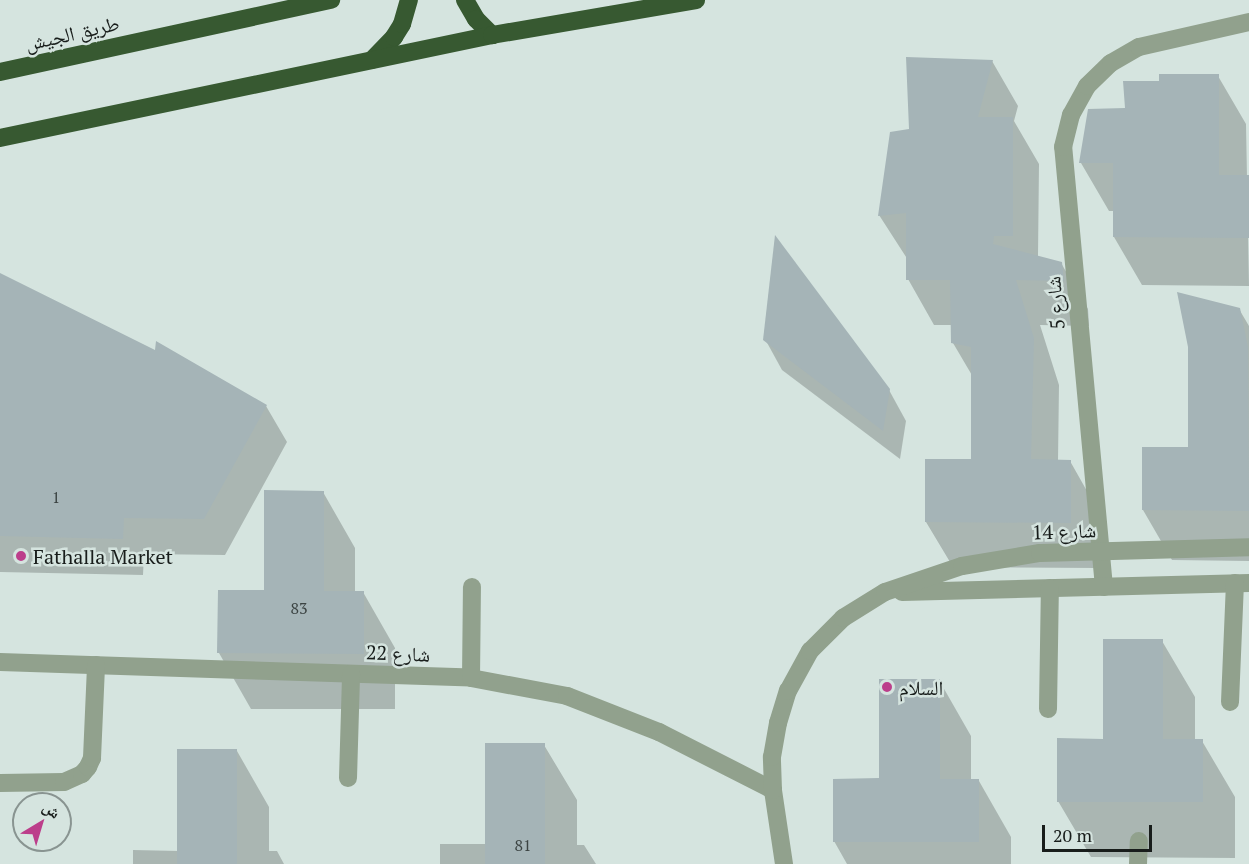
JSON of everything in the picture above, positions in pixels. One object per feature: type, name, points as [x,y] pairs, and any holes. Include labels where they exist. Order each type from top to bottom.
[{"type":"highway","name":"طريق الجيش","points":[[0,72],[331,0]]},
{"type":"highway","points":[[372,60],[394,37],[402,24],[409,0]]},
{"type":"highway","points":[[465,0],[476,19],[492,35]]},
{"type":"highway","points":[[0,138],[492,35],[696,0]]},
{"type":"street","name":"شارع 5","points":[[1104,587],[1063,147],[1071,115],[1087,86],[1111,63],[1139,46],[1249,21]]},
{"type":"street","name":"شارع 14","points":[[784,864],[773,790],[772,757],[778,723],[788,691],[810,651],[843,618],[885,592],[962,566],[1040,552],[1101,553],[1249,548]]},
{"type":"street","points":[[885,592],[1242,583],[1230,702]]},
{"type":"street","points":[[471,678],[472,587]]},
{"type":"street","points":[[1048,709],[1050,588]]},
{"type":"street","name":"شارع 22","points":[[0,662],[471,678],[567,696],[659,732],[773,790]]},
{"type":"street","points":[[0,783],[64,782],[82,774],[88,767],[92,758],[96,665]]},
{"type":"street","points":[[348,778],[351,674]]},
{"type":"street","points":[[1138,841],[1138,864]]},
{"type":"building","points":[[906,57],[993,60],[978,117],[1013,117],[1013,236],[994,236],[993,244],[1062,262],[1064,281],[1016,280],[1034,338],[1031,459],[1071,460],[1071,523],[925,522],[925,459],[971,459],[971,347],[951,343],[950,280],[906,280],[906,213],[878,216],[890,132],[909,129]]},
{"type":"building","points":[[1159,74],[1219,74],[1219,175],[1249,175],[1249,238],[1113,237],[1113,163],[1079,163],[1088,109],[1125,108],[1123,81],[1159,81]]},
{"type":"building","points":[[775,235],[890,389],[883,431],[763,340]]},
{"type":"building","points":[[0,273],[155,350],[156,341],[267,405],[204,519],[124,518],[123,539],[0,536]]},
{"type":"building","points":[[1177,292],[1240,308],[1248,347],[1249,511],[1142,510],[1142,447],[1188,447],[1188,347]]},
{"type":"building","points":[[264,490],[324,491],[324,591],[364,591],[364,654],[217,653],[218,590],[264,590]]},
{"type":"building","points":[[1103,639],[1163,639],[1163,739],[1203,739],[1203,802],[1057,802],[1057,738],[1103,739]]},
{"type":"building","points":[[879,679],[940,679],[940,779],[979,779],[979,842],[833,842],[833,779],[879,778]]},
{"type":"building","points":[[485,743],[545,743],[545,864],[485,864]]},
{"type":"building","points":[[177,749],[237,749],[237,864],[177,864]]},
{"type":"place","name":"Fathalla Market","points":[[21,556]]},
{"type":"place","name":"السلام","points":[[887,687]]}]
